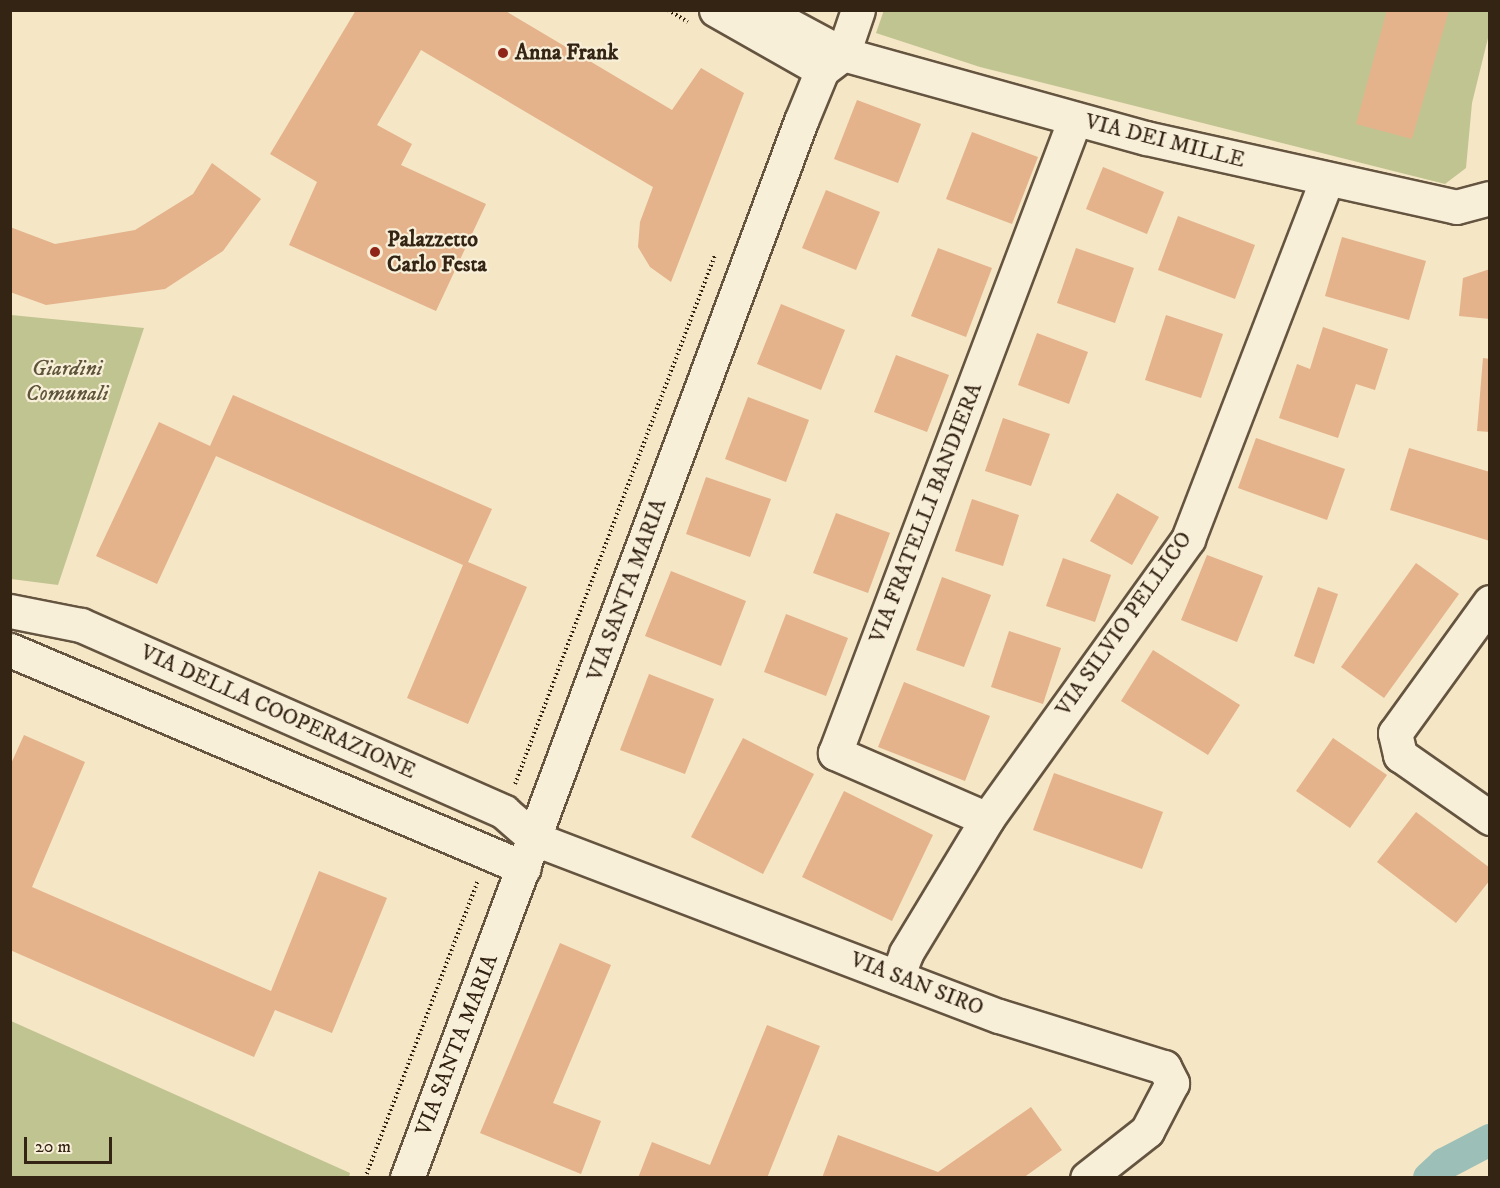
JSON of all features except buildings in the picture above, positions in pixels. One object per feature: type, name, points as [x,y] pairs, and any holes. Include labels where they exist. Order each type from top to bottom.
[{"type":"street","points":[[716,10],[833,62]]},
{"type":"street","points":[[761,10],[833,62]]},
{"type":"street","name":"VIA SANTA MARIA","points":[[407,1178],[833,62],[858,10]]},
{"type":"street","name":"VIA DEI MILLE","points":[[833,62],[1327,179],[1456,207],[1490,198]]},
{"type":"street","name":"VIA FRATELLI BANDIERA","points":[[987,819],[836,753],[1076,119]]},
{"type":"street","name":"VIA SILVIO PELLICO","points":[[897,976],[906,953],[987,819],[1188,539],[1327,179]]},
{"type":"street","points":[[1490,602],[1395,733],[1400,754],[1490,818]]},
{"type":"street","name":"VIA DELLA COOPERAZIONE","points":[[10,611],[81,626],[504,812],[530,853]]},
{"type":"street","name":"VIA DELLA COOPERAZIONE","points":[[10,650],[489,852],[530,853]]},
{"type":"street","name":"VIA SAN SIRO","points":[[530,853],[897,976],[999,1016],[1153,1063],[1170,1073],[1172,1083],[1147,1131],[1088,1178]]},
{"type":"path","points":[[504,812],[716,252]]},
{"type":"path","points":[[365,1178],[489,852]]},
{"type":"green space","points":[[884,10],[1490,11],[1489,34],[1472,103],[1466,168],[1445,184],[980,67],[876,33]]},
{"type":"green space","name":"Giardini Comunali","points":[[11,315],[144,328],[58,585],[11,579]]},
{"type":"green space","points":[[11,1021],[350,1173],[349,1177],[11,1177]]},
{"type":"waterway","points":[[1429,1178],[1444,1164],[1490,1140]]},
{"type":"place","name":"Anna Frank","points":[[503,53]]},
{"type":"place","name":"Palazzetto Carlo Festa","points":[[375,252]]}]
